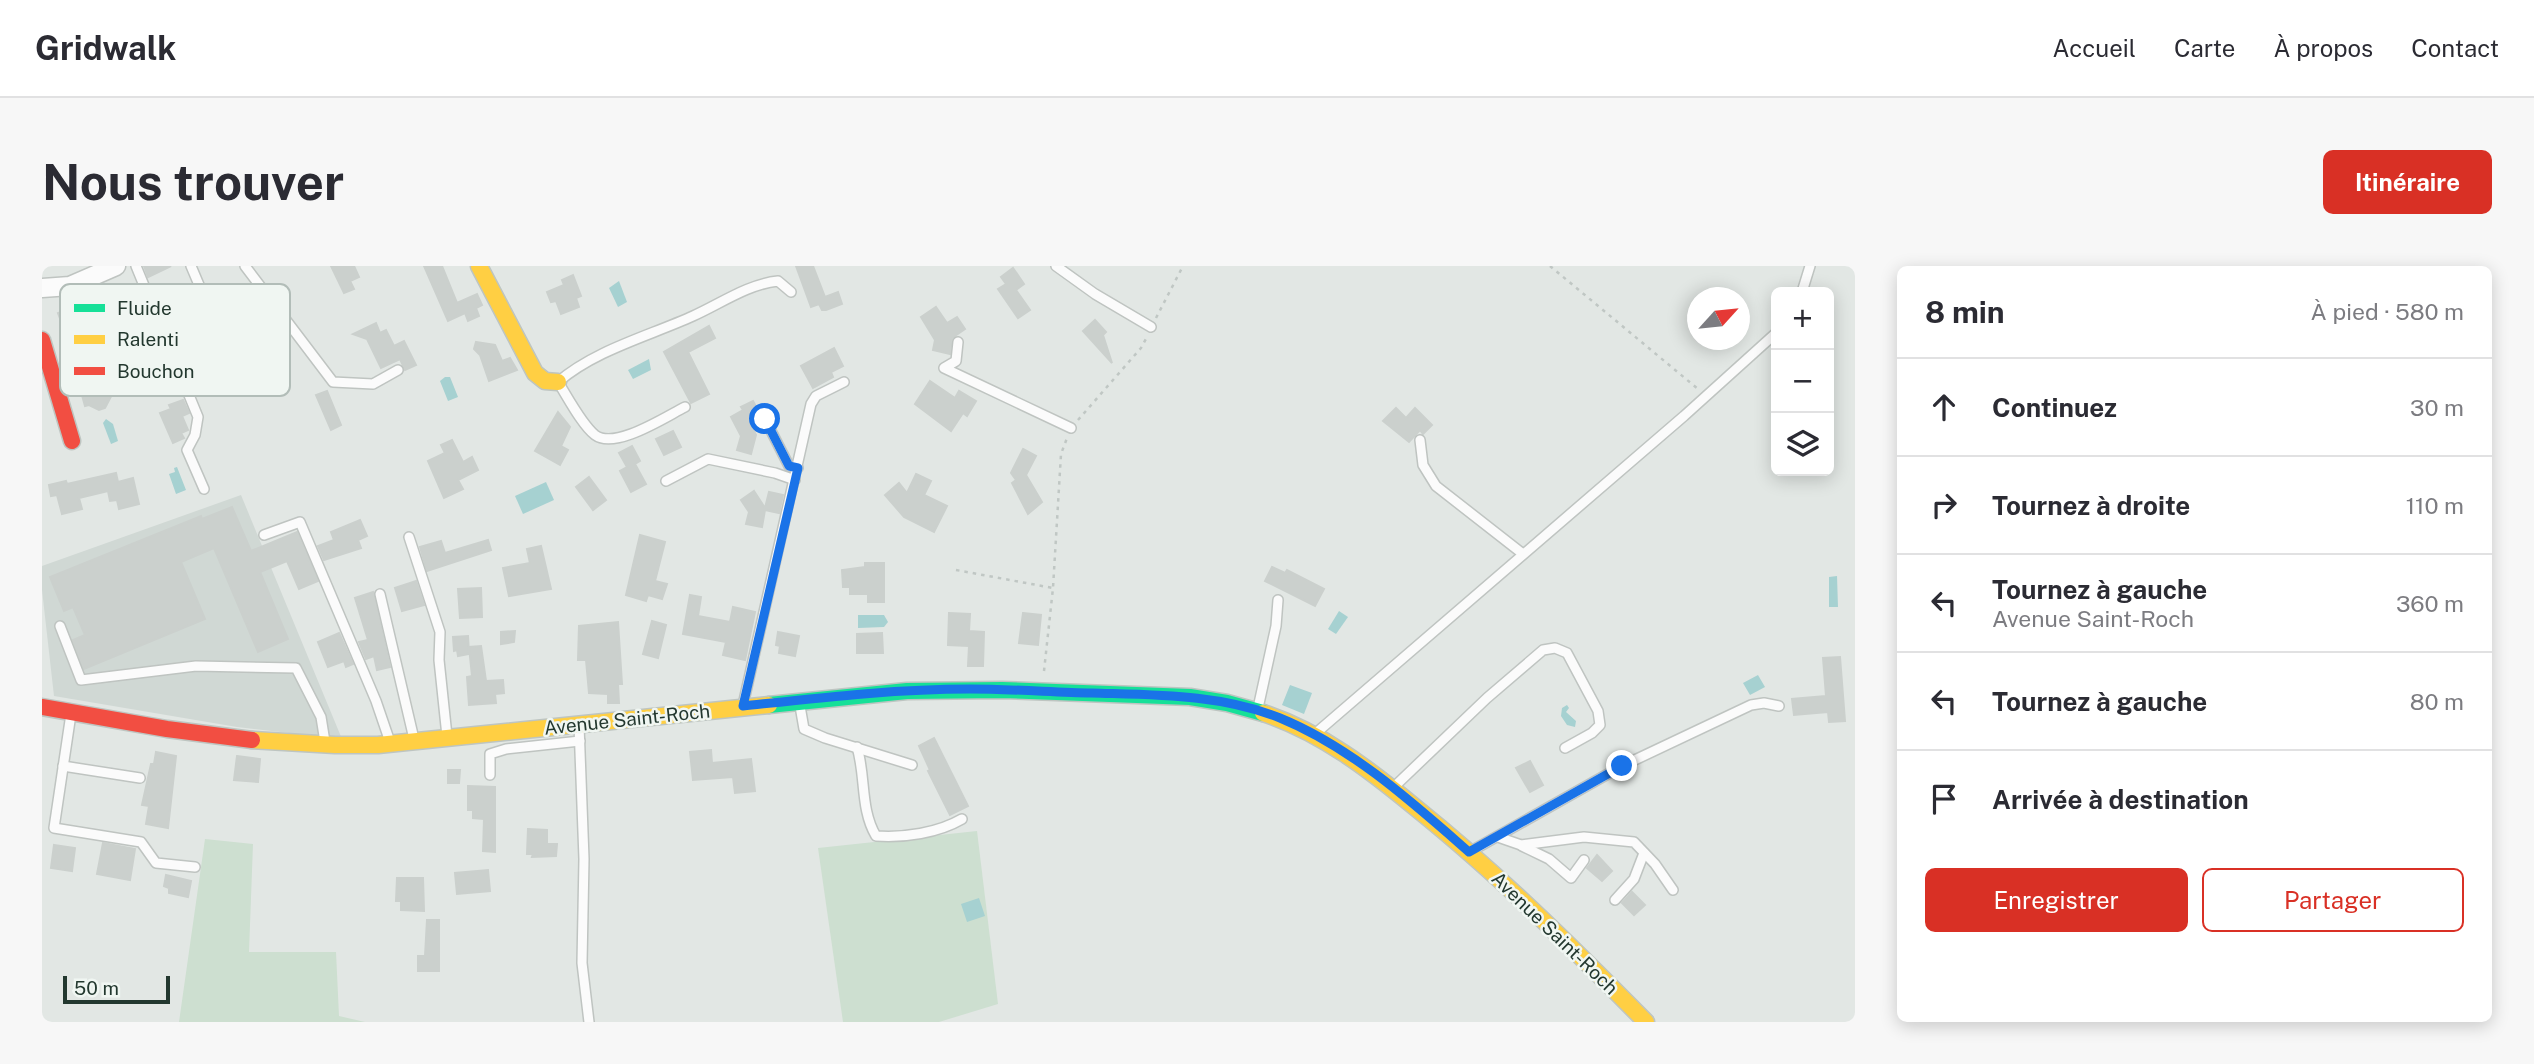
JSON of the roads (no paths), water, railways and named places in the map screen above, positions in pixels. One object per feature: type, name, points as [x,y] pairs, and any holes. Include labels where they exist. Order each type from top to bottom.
[{"type":"main road","points":[[479,266],[535,373],[542,380],[558,382]]},
{"type":"main road","points":[[42,340],[72,441]]},
{"type":"main road","name":"Avenue Saint-Roch","points":[[42,707],[263,743],[326,747],[391,744],[800,700],[919,690],[971,689],[1206,699],[1257,711],[1315,734],[1392,789],[1469,852],[1537,914],[1646,1022]]},
{"type":"street","points":[[75,284],[116,266]]},
{"type":"street","points":[[42,288],[60,287]]},
{"type":"lane","points":[[135,266],[143,284]]},
{"type":"lane","points":[[191,266],[199,284]]},
{"type":"lane","points":[[245,266],[259,284]]},
{"type":"lane","points":[[1056,266],[1095,294],[1151,327]]},
{"type":"lane","points":[[1804,287],[1810,266]]},
{"type":"lane","points":[[685,407],[629,435],[608,440],[596,436],[558,382],[567,374],[607,353],[764,283],[778,281],[791,292]]},
{"type":"lane","points":[[290,325],[333,382],[373,384],[398,370]]},
{"type":"lane","points":[[1315,734],[1706,397],[1771,338]]},
{"type":"lane","points":[[958,342],[956,361],[944,368],[1071,428]]},
{"type":"lane","points":[[743,706],[811,404],[816,396],[844,382]]},
{"type":"lane","points":[[189,396],[198,417],[195,435],[187,450],[204,489]]},
{"type":"lane","points":[[765,419],[789,466],[798,468]]},
{"type":"lane","points":[[1420,440],[1423,465],[1436,486],[1523,554]]},
{"type":"lane","points":[[666,481],[708,459],[775,473],[795,480]]},
{"type":"lane","points":[[264,535],[300,522],[376,701],[391,744]]},
{"type":"lane","points":[[409,537],[440,632],[439,660],[447,738]]},
{"type":"lane","points":[[380,594],[415,741]]},
{"type":"lane","points":[[1257,711],[1276,626],[1278,600]]},
{"type":"lane","points":[[60,625],[81,680],[196,666],[296,668],[321,717],[326,747]]},
{"type":"lane","points":[[1392,789],[1487,698],[1543,650],[1555,648],[1567,653],[1598,711],[1600,724],[1592,733],[1565,748]]},
{"type":"lane","points":[[800,700],[804,729],[912,765]]},
{"type":"lane","points":[[1469,852],[1622,766],[1751,705],[1764,703],[1779,706]]},
{"type":"lane","points":[[71,712],[54,828],[141,842],[156,863],[195,867]]},
{"type":"lane","points":[[579,724],[584,859],[582,963],[589,1022]]},
{"type":"lane","points":[[490,775],[490,754],[506,749],[580,741]]},
{"type":"lane","points":[[858,747],[866,813],[876,836],[887,837],[945,829],[962,819]]},
{"type":"lane","points":[[63,766],[141,778]]},
{"type":"lane","points":[[1498,837],[1549,859],[1571,878],[1584,860]]},
{"type":"lane","points":[[1521,845],[1584,837],[1634,842],[1673,890]]},
{"type":"lane","points":[[1615,900],[1634,878],[1644,853]]},
{"type":"water","points":[[619,281],[627,302],[618,307],[609,288]]},
{"type":"water","points":[[649,359],[651,370],[633,379],[628,370]]},
{"type":"water","points":[[450,377],[458,397],[448,401],[440,381]]},
{"type":"water","points":[[106,419],[113,424],[118,441],[111,444],[103,423]]},
{"type":"water","points":[[177,467],[186,490],[176,494],[169,474],[175,472],[174,468]]},
{"type":"water","points":[[546,482],[554,500],[523,514],[515,496]]},
{"type":"water","points":[[1837,576],[1838,607],[1829,607],[1829,577]]},
{"type":"water","points":[[1339,611],[1348,617],[1336,634],[1328,629]]},
{"type":"water","points":[[858,615],[884,615],[888,622],[884,627],[858,628]]},
{"type":"water","points":[[1758,675],[1765,687],[1750,695],[1743,683]]},
{"type":"water","points":[[1290,685],[1312,693],[1304,714],[1282,705]]},
{"type":"water","points":[[1567,705],[1569,708],[1566,712],[1576,721],[1575,727],[1567,725],[1561,716],[1562,708]]},
{"type":"water","points":[[979,898],[985,916],[967,922],[961,904]]}]
